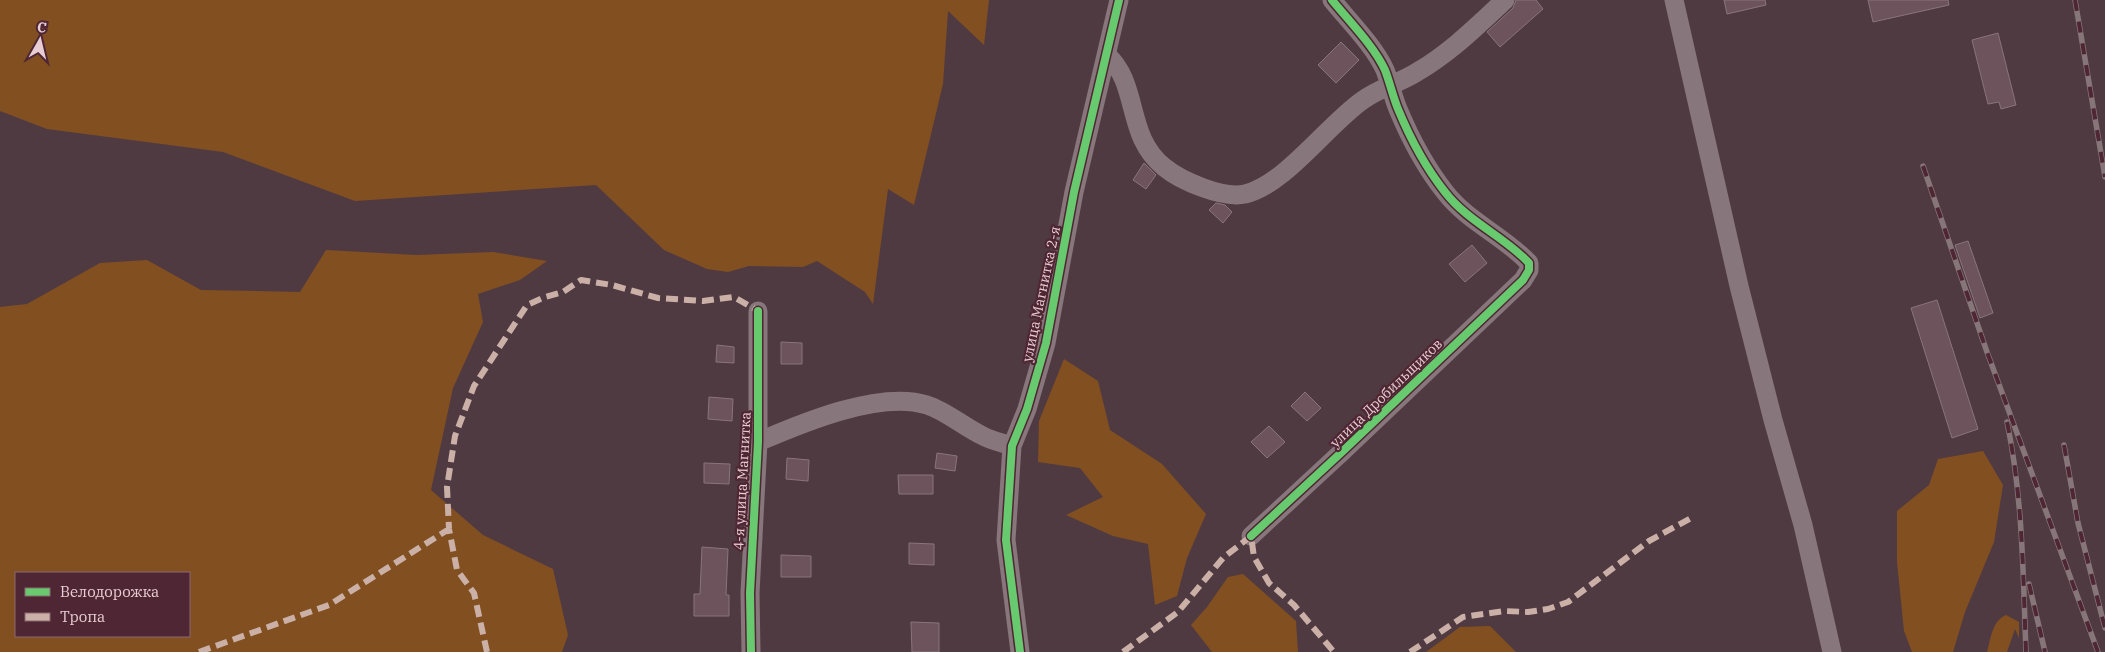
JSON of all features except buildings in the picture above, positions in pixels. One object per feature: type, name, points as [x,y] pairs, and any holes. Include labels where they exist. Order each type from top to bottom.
[{"type":"street","name":"улица Магнитка 2-я","points":[[1020,652],[1006,540],[1012,446],[1027,409],[1046,343],[1074,192],[1119,0]]},
{"type":"street","points":[[1332,0],[1373,51],[1384,69],[1390,86]]},
{"type":"street","points":[[1107,55],[1117,64],[1121,71],[1134,119],[1150,154],[1181,179],[1222,193],[1244,195],[1261,188],[1281,175],[1363,99],[1416,73],[1454,47],[1505,0]]},
{"type":"street","points":[[1674,0],[1739,286],[1773,420],[1801,517],[1832,652]]},
{"type":"street","name":"улица Дробильщиков","points":[[1251,536],[1523,280],[1529,270],[1529,263],[1519,252],[1457,207],[1444,192],[1410,136],[1390,86]]},
{"type":"street","name":"4-я улица Магнитка","points":[[751,652],[750,593],[758,442],[758,311]]},
{"type":"street","points":[[758,442],[801,424],[835,414],[884,401],[907,400],[928,405],[984,437],[1012,446]]},
{"type":"shaded area","points":[[0,0],[989,0],[984,45],[948,11],[943,84],[914,205],[888,189],[873,304],[865,292],[817,261],[803,267],[749,266],[728,272],[707,269],[664,250],[596,185],[355,201],[223,152],[47,129],[0,111]]},
{"type":"shaded area","points":[[326,250],[416,255],[493,252],[547,261],[520,280],[478,294],[483,322],[453,388],[431,490],[483,535],[553,569],[568,635],[562,652],[0,652],[0,307],[27,304],[100,263],[147,260],[201,290],[300,292]]},
{"type":"shaded area","points":[[1064,359],[1098,381],[1110,430],[1162,464],[1206,514],[1187,558],[1177,596],[1155,605],[1148,544],[1113,536],[1066,515],[1103,497],[1080,468],[1038,462],[1039,421]]},
{"type":"shaded area","points":[[1983,451],[2003,485],[1994,542],[1965,612],[1953,652],[1912,652],[1904,631],[1897,562],[1897,511],[1929,485],[1938,459]]},
{"type":"shaded area","points":[[1243,574],[1296,621],[1298,652],[1212,652],[1191,625],[1207,607],[1228,577]]},
{"type":"shaded area","points":[[2006,615],[2019,622],[2019,638],[2015,629],[2007,652],[1987,652],[1995,626]]},
{"type":"shaded area","points":[[1490,626],[1516,652],[1426,652],[1460,627]]},
{"type":"railway","points":[[2075,0],[2105,177]]},
{"type":"railway","points":[[1923,166],[1987,352],[2098,652]]},
{"type":"railway","points":[[2007,422],[2019,508],[2026,652]]},
{"type":"railway","points":[[2064,445],[2078,523],[2105,628]]},
{"type":"railway","points":[[2029,584],[2045,652]]},
{"type":"marked path","points":[[487,652],[474,593],[457,570],[449,529],[447,487],[455,436],[474,386],[527,305],[563,292],[581,280],[612,285],[658,298],[703,301],[734,297],[758,311]]},
{"type":"marked path","points":[[1410,652],[1463,617],[1504,611],[1528,612],[1548,609],[1568,602],[1649,541],[1693,517]]},
{"type":"marked path","points":[[199,652],[329,605],[449,529]]},
{"type":"marked path","points":[[1123,652],[1178,612],[1223,558],[1251,536],[1254,557],[1269,583],[1294,605],[1334,652]]},
{"type":"cycle path","points":[[1020,652],[1006,540],[1012,446],[1027,409],[1046,343],[1074,192],[1119,0]]},
{"type":"cycle path","points":[[1251,536],[1523,280],[1529,270],[1529,263],[1519,253],[1464,212],[1438,183],[1408,131],[1380,61],[1368,43],[1332,0]]},
{"type":"cycle path","points":[[751,652],[750,593],[758,442],[758,311]]}]
